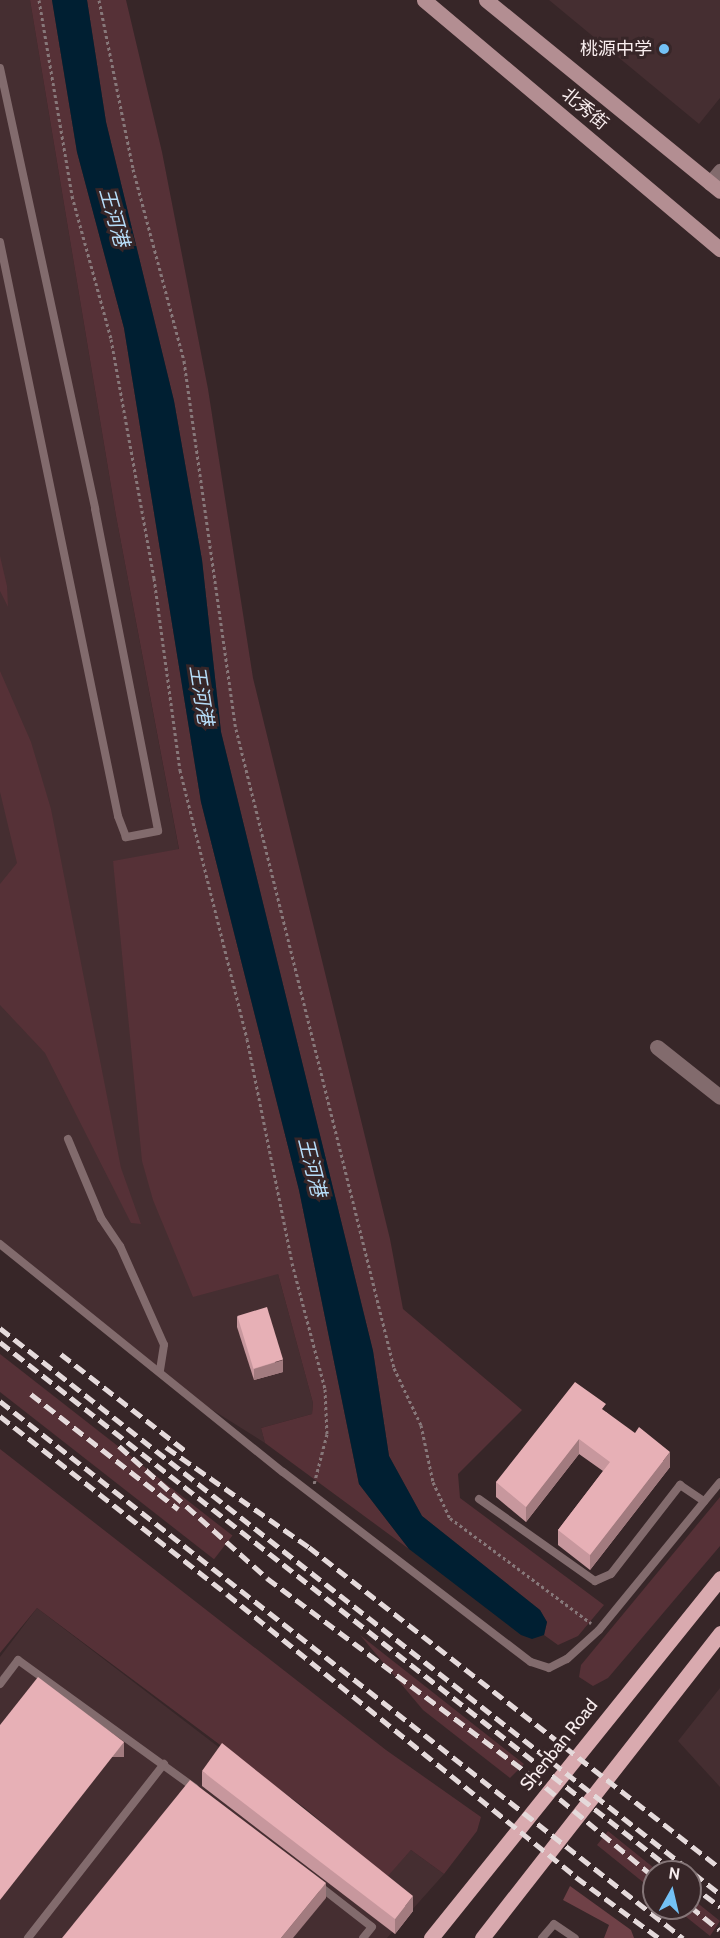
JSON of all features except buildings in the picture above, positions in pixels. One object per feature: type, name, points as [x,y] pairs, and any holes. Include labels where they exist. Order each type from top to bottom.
[{"type":"main road","name":"北秀街","points":[[424,0],[720,249]]},
{"type":"main road","name":"北秀街","points":[[486,0],[717,181]]},
{"type":"main road","name":"Shenban Road","points":[[431,1938],[720,1578]]},
{"type":"main road","points":[[482,1938],[720,1633]]},
{"type":"street","points":[[657,1047],[720,1097]]},
{"type":"lane","points":[[0,68],[95,509],[158,831],[126,837],[118,816],[0,242]]},
{"type":"lane","points":[[68,1139],[100,1218],[120,1246],[164,1345],[160,1371]]},
{"type":"lane","points":[[0,1244],[311,1494],[531,1662],[549,1668],[558,1664],[599,1630],[720,1482]]},
{"type":"lane","points":[[479,1499],[595,1581],[611,1574],[680,1485],[704,1502]]},
{"type":"lane","points":[[0,1684],[18,1660],[200,1792]]},
{"type":"lane","points":[[28,1938],[164,1764]]},
{"type":"lane","points":[[308,1877],[372,1927],[363,1938]]},
{"type":"lane","points":[[542,1938],[554,1924],[575,1938]]},
{"type":"path","points":[[39,0],[72,196],[111,339],[154,578],[180,770],[247,1039],[292,1263],[325,1389],[327,1434],[311,1494]]},
{"type":"path","points":[[99,0],[133,169],[184,362],[236,729],[394,1368],[421,1425],[433,1482],[450,1518],[599,1630]]},
{"type":"shaded area","points":[[0,0],[30,0],[116,516],[179,850],[113,862],[278,1274],[313,1403],[312,1414],[261,1428],[265,1443],[155,1374],[0,1242]]},
{"type":"shaded area","points":[[30,0],[52,0],[77,152],[124,328],[201,802],[299,1190],[359,1484],[409,1549],[265,1443],[261,1428],[312,1414],[313,1403],[278,1274],[193,1297],[153,1200],[142,1161],[113,861],[179,849],[116,516]]},
{"type":"shaded area","points":[[87,0],[126,0],[162,152],[208,389],[253,678],[390,1239],[403,1309],[522,1410],[458,1474],[460,1498],[604,1605],[578,1636],[558,1645],[544,1635],[547,1622],[540,1610],[422,1516],[389,1456],[373,1351],[221,732],[202,560],[174,401],[106,122]]},
{"type":"shaded area","name":"桃源中学","points":[[549,0],[720,0],[720,98],[699,124]]},
{"type":"shaded area","points":[[0,556],[7,586],[8,607],[0,591]]},
{"type":"shaded area","points":[[0,671],[31,742],[51,809],[121,1168],[141,1224],[131,1223],[45,1053],[0,1005],[0,884],[17,863],[0,792]]},
{"type":"shaded area","points":[[0,1354],[232,1536],[214,1559],[0,1392]]},
{"type":"shaded area","points":[[0,1449],[386,1750],[481,1817],[477,1831],[444,1874],[411,1850],[387,1877],[306,1809],[37,1608],[0,1653]]},
{"type":"shaded area","points":[[720,1497],[720,1546],[608,1678],[593,1686],[579,1677],[581,1665]]},
{"type":"shaded area","points":[[37,1608],[387,1876],[411,1850],[444,1874],[387,1938],[0,1938],[0,1657]]},
{"type":"shaded area","points":[[360,1635],[524,1764],[510,1778],[423,1710]]},
{"type":"shaded area","points":[[720,1688],[720,1787],[678,1741]]},
{"type":"shaded area","points":[[608,1831],[644,1860],[642,1860],[642,1881],[597,1845]]},
{"type":"shaded area","points":[[570,1886],[631,1930],[634,1938],[604,1938],[609,1925],[563,1900]]},
{"type":"shaded area","points":[[702,1907],[720,1921],[710,1936],[690,1920],[702,1920]]},
{"type":"water","name":"王河港","points":[[52,0],[87,0],[106,122],[174,401],[202,560],[221,732],[373,1351],[389,1456],[422,1516],[540,1610],[547,1622],[544,1635],[532,1639],[521,1635],[409,1549],[359,1484],[299,1190],[201,802],[124,328],[77,152]]},
{"type":"railway","points":[[0,1328],[720,1894]]},
{"type":"railway","points":[[0,1342],[660,1860]]},
{"type":"railway","points":[[61,1354],[188,1453]]},
{"type":"railway","points":[[31,1394],[178,1509]]},
{"type":"railway","points":[[0,1401],[683,1938]]},
{"type":"railway","points":[[0,1416],[227,1594],[576,1877],[659,1938]]},
{"type":"railway","points":[[119,1446],[267,1578],[532,1776],[642,1867]]},
{"type":"railway","points":[[166,1447],[309,1547],[720,1868]]},
{"type":"railway","points":[[702,1893],[720,1907]]},
{"type":"railway","points":[[702,1916],[720,1930]]},
{"type":"place","name":"桃源中学","points":[[664,49]]}]
